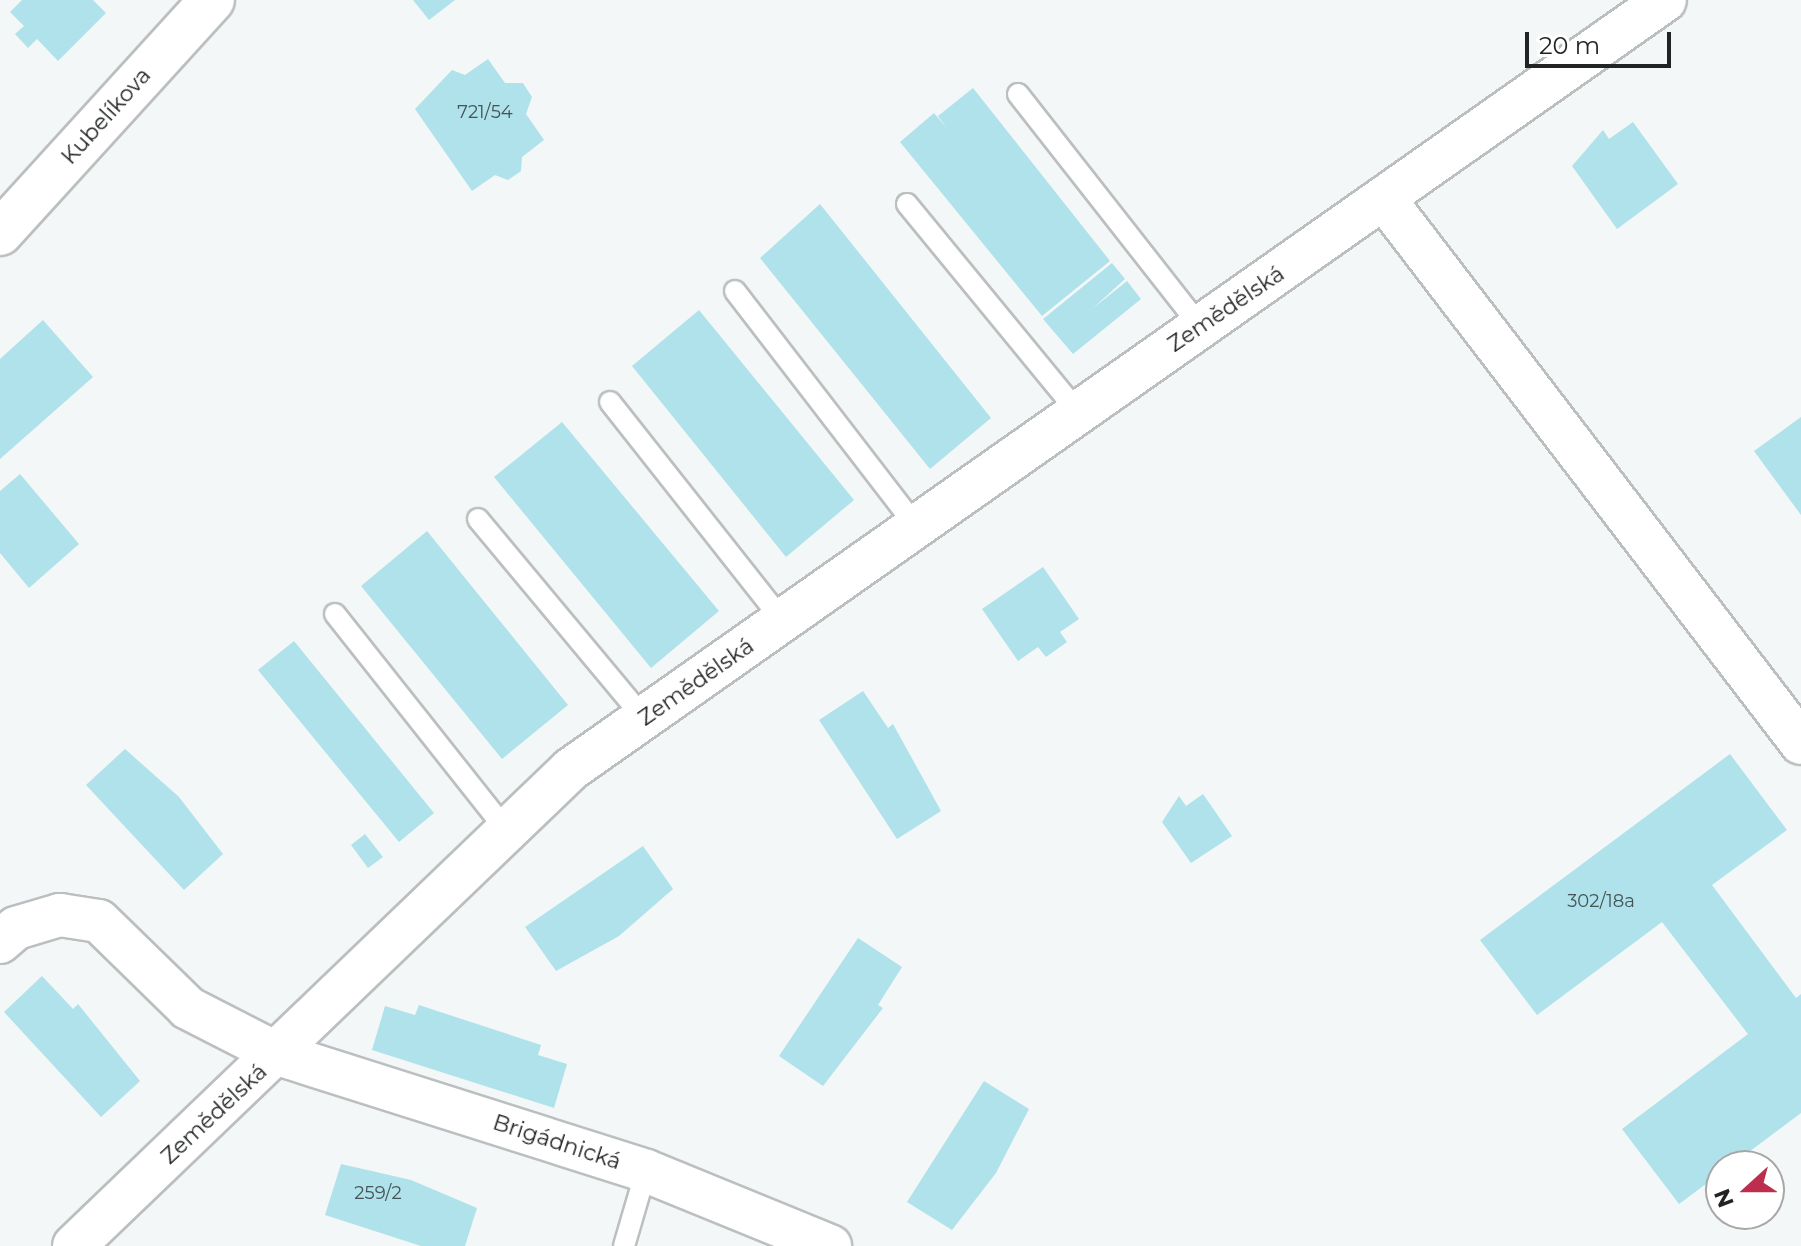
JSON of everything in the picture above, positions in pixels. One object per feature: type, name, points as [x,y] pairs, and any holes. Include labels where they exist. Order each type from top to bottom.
[{"type":"street","name":"Kubelíkova","points":[[0,233],[212,0]]},
{"type":"street","name":"Zemědělská","points":[[74,1246],[278,1054],[571,769],[1077,411],[1385,200],[1665,0]]},
{"type":"street","points":[[1385,200],[1801,743]]},
{"type":"street","name":"Brigádnická","points":[[0,942],[16,928],[60,915],[99,921],[188,1008],[278,1054],[646,1171],[830,1246]]},
{"type":"lane","points":[[1018,94],[1201,327]]},
{"type":"lane","points":[[907,204],[1077,411]]},
{"type":"lane","points":[[735,291],[917,527]]},
{"type":"lane","points":[[610,402],[783,621]]},
{"type":"lane","points":[[478,519],[644,718]]},
{"type":"lane","points":[[335,614],[507,831]]},
{"type":"lane","points":[[624,1246],[646,1171]]},
{"type":"building","points":[[22,0],[93,0],[106,13],[58,61],[37,39],[28,48],[15,34],[24,26],[10,12]]},
{"type":"building","points":[[413,0],[455,0],[429,20]]},
{"type":"building","points":[[488,59],[505,83],[523,83],[532,97],[526,114],[544,140],[522,157],[521,171],[508,180],[495,175],[472,191],[415,109],[452,70],[465,75]]},
{"type":"building","points":[[973,88],[1110,261],[1042,316],[900,142],[934,113],[947,128],[938,116]]},
{"type":"building","points":[[1633,122],[1678,184],[1617,229],[1572,166],[1603,130],[1609,139]]},
{"type":"building","points":[[820,204],[991,418],[930,469],[760,258]]},
{"type":"building","points":[[1112,263],[1125,279],[1092,309],[1127,281],[1141,299],[1073,354],[1043,319]]},
{"type":"building","points":[[699,310],[854,500],[786,557],[632,366]]},
{"type":"building","points":[[43,320],[93,377],[0,459],[0,359]]},
{"type":"building","points":[[1801,417],[1801,515],[1754,451]]},
{"type":"building","points":[[562,422],[719,611],[651,668],[494,477]]},
{"type":"building","points":[[20,474],[79,544],[29,588],[0,553],[0,491]]},
{"type":"building","points":[[427,531],[568,705],[502,759],[361,586]]},
{"type":"building","points":[[1043,567],[1079,619],[1060,632],[1067,642],[1046,657],[1038,647],[1018,661],[982,609]]},
{"type":"building","points":[[294,641],[434,813],[399,842],[258,670]]},
{"type":"building","points":[[863,691],[888,728],[893,724],[941,811],[897,839],[819,720]]},
{"type":"building","points":[[125,749],[179,797],[223,854],[184,890],[86,785]]},
{"type":"building","points":[[1730,754],[1787,830],[1712,885],[1796,998],[1801,994],[1801,1113],[1751,1150],[1705,1150],[1705,1185],[1679,1204],[1622,1129],[1748,1034],[1662,922],[1537,1015],[1480,940]]},
{"type":"building","points":[[1203,794],[1232,836],[1191,863],[1162,822],[1179,796],[1186,806]]},
{"type":"building","points":[[365,834],[383,857],[368,868],[351,845]]},
{"type":"building","points":[[643,846],[673,889],[619,936],[556,971],[525,927]]},
{"type":"building","points":[[858,938],[902,967],[878,1005],[883,1008],[823,1086],[779,1056]]},
{"type":"building","points":[[42,976],[73,1009],[78,1004],[140,1081],[101,1117],[4,1012]]},
{"type":"building","points":[[419,1005],[541,1045],[538,1055],[567,1064],[554,1108],[372,1050],[385,1006],[415,1015]]},
{"type":"building","points":[[984,1081],[1029,1109],[996,1173],[952,1230],[907,1202]]},
{"type":"building","points":[[341,1164],[411,1180],[477,1208],[465,1246],[421,1246],[325,1215]]}]
